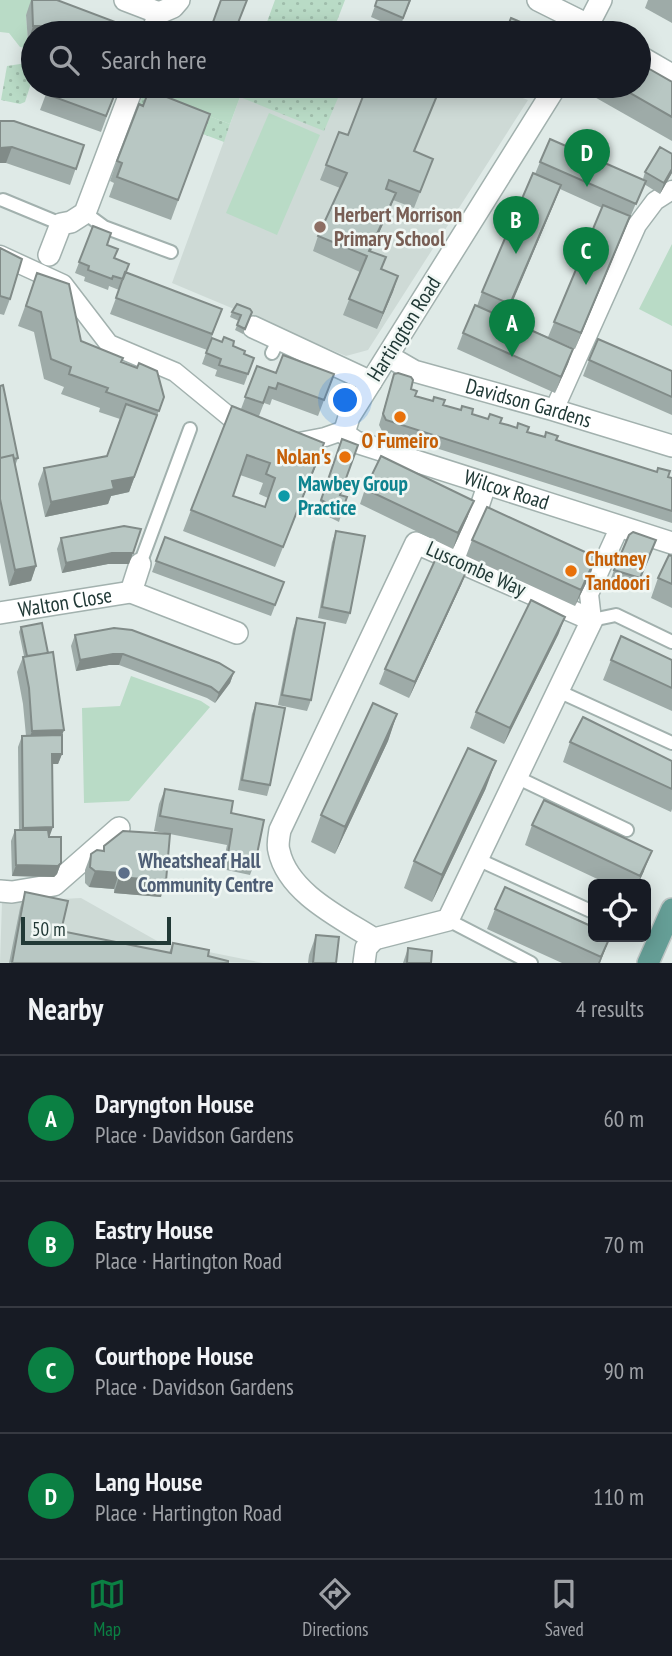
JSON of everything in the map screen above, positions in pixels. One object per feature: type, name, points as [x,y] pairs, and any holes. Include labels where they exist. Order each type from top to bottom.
[{"type":"main road","points":[[648,963],[672,909]]},
{"type":"street","points":[[125,0],[159,13],[173,8],[179,0]]},
{"type":"street","points":[[538,0],[573,21]]},
{"type":"street","points":[[594,21],[601,0]]},
{"type":"street","points":[[156,21],[159,13]]},
{"type":"street","points":[[651,63],[672,75]]},
{"type":"street","points":[[49,255],[61,224],[71,222],[85,213],[124,98]]},
{"type":"street","name":"Hartington Road","points":[[345,430],[349,417],[370,382],[549,98]]},
{"type":"street","points":[[554,410],[637,225],[655,201],[672,190]]},
{"type":"street","points":[[0,255],[63,284],[109,344],[175,372],[231,418],[297,444],[345,430]]},
{"type":"street","points":[[253,327],[276,346],[370,382]]},
{"type":"street","name":"Davidson Gardens","points":[[388,356],[414,371],[672,446]]},
{"type":"street","name":"Wilcox Road","points":[[345,430],[347,436],[356,442],[672,543]]},
{"type":"street","points":[[455,558],[475,520],[487,484]]},
{"type":"street","points":[[364,963],[366,948],[373,939],[448,920],[592,620],[589,594],[620,526]]},
{"type":"street","name":"Luscombe Way","points":[[373,939],[308,897],[284,864],[278,849],[280,830],[416,543],[592,620]]},
{"type":"street","name":"Walton Close","points":[[131,592],[140,564]]},
{"type":"street","name":"Walton Close","points":[[0,612],[131,592],[237,633]]},
{"type":"street","points":[[0,891],[12,892],[54,885],[119,828]]},
{"type":"lane","points":[[3,200],[61,224]]},
{"type":"lane","points":[[85,213],[104,227],[171,253]]},
{"type":"lane","points":[[140,564],[190,429]]},
{"type":"lane","points":[[592,620],[616,615],[672,642]]},
{"type":"lane","points":[[558,691],[672,743]]},
{"type":"lane","points":[[516,777],[627,830]]},
{"type":"lane","points":[[477,859],[588,910]]},
{"type":"lane","points":[[448,920],[531,963]]},
{"type":"shaded area","name":"Herbert Morrison Primary School","points":[[240,98],[528,100],[368,350],[346,356],[172,283]]},
{"type":"shaded area","points":[[81,898],[159,942],[263,963],[0,963],[2,902]]},
{"type":"green space","points":[[0,0],[35,0],[26,15],[26,21],[21,21],[21,47],[9,33],[0,32]]},
{"type":"green space","points":[[275,0],[345,0],[337,21],[267,21]]},
{"type":"green space","points":[[21,64],[21,98],[26,98],[25,102],[20,104],[1,100],[7,66]]},
{"type":"green space","points":[[142,98],[161,98],[230,124],[224,142],[142,111],[132,124]]},
{"type":"green space","points":[[160,98],[240,98],[230,124]]},
{"type":"green space","points":[[242,98],[338,98],[324,131]]},
{"type":"green space","points":[[269,113],[320,135],[277,235],[226,213]]},
{"type":"green space","points":[[672,244],[672,326],[639,309]]},
{"type":"green space","points":[[131,676],[201,701],[210,707],[129,801],[84,803],[82,708],[120,706]]},
{"type":"building","points":[[32,0],[57,0],[113,21],[33,21]]},
{"type":"building","points":[[221,0],[247,0],[239,21],[213,21]]},
{"type":"building","points":[[377,0],[410,0],[403,18],[375,6]]},
{"type":"building","points":[[651,70],[672,82],[672,117],[639,98],[651,98]]},
{"type":"building","points":[[57,98],[113,98],[106,116]]},
{"type":"building","points":[[146,98],[169,98],[210,114],[178,200],[117,177],[122,163],[117,161],[139,104],[143,106]]},
{"type":"building","points":[[362,98],[436,98],[414,151],[433,159],[420,192],[389,180],[386,189],[396,193],[369,251],[386,257],[381,269],[398,276],[383,313],[349,299],[367,256],[318,236],[347,173],[326,165],[339,132],[348,135]]},
{"type":"building","points":[[0,121],[14,121],[84,145],[76,169],[12,147],[0,148]]},
{"type":"building","points":[[550,139],[646,181],[636,204],[540,162]]},
{"type":"building","points":[[660,147],[672,154],[672,169],[664,183],[645,172]]},
{"type":"building","points":[[533,173],[561,185],[510,304],[482,292]]},
{"type":"building","points":[[603,205],[630,216],[581,333],[554,322]]},
{"type":"building","points":[[93,226],[111,233],[107,245],[118,249],[114,258],[129,264],[123,279],[113,276],[112,279],[88,270],[89,266],[79,262]]},
{"type":"building","points":[[0,248],[22,259],[10,299],[0,296]]},
{"type":"building","points":[[125,272],[222,309],[212,334],[116,298]]},
{"type":"building","points":[[37,273],[69,284],[81,341],[123,358],[121,362],[137,368],[139,363],[157,371],[164,397],[159,411],[106,392],[108,388],[69,374],[71,367],[51,359],[41,312],[26,306]]},
{"type":"building","points":[[237,304],[252,312],[245,329],[237,325],[241,315],[232,312]]},
{"type":"building","points":[[475,305],[573,349],[561,377],[463,333]]},
{"type":"building","points":[[224,337],[234,341],[233,346],[245,351],[244,354],[254,358],[248,374],[219,365],[221,359],[206,353],[212,338],[222,342]]},
{"type":"building","points":[[598,339],[672,371],[672,397],[589,360]]},
{"type":"building","points":[[283,355],[334,374],[324,400],[278,383],[276,389],[269,387],[263,403],[245,397],[257,366],[276,373]]},
{"type":"building","points":[[394,374],[411,377],[411,389],[417,391],[415,396],[433,401],[434,397],[445,400],[443,405],[461,410],[462,406],[473,409],[472,414],[488,419],[490,414],[502,418],[500,423],[517,428],[518,423],[529,427],[527,432],[545,437],[546,432],[558,436],[556,440],[657,472],[658,468],[670,471],[668,477],[672,478],[672,511],[386,420],[383,414]]},
{"type":"building","points":[[3,385],[18,458],[14,459],[13,455],[0,458],[0,386]]},
{"type":"building","points":[[126,404],[157,415],[134,477],[112,481],[114,489],[51,502],[44,468],[107,456]]},
{"type":"building","name":"Mawbey Group Practice","points":[[232,406],[324,443],[283,547],[191,510]],"holes":[[[247,455],[270,463],[266,474],[275,478],[265,507],[233,496]]]},
{"type":"building","points":[[342,439],[358,445],[340,495],[347,497],[342,511],[321,500]]},
{"type":"building","points":[[13,455],[36,566],[15,570],[0,499],[0,458]]},
{"type":"building","points":[[381,456],[474,501],[458,533],[365,489]]},
{"type":"building","points":[[487,507],[596,557],[581,590],[472,540]]},
{"type":"building","points":[[124,526],[141,529],[133,553],[112,553],[66,563],[61,538]]},
{"type":"building","points":[[336,531],[365,536],[350,613],[322,607]]},
{"type":"building","points":[[633,532],[656,540],[640,578],[614,570],[629,535]]},
{"type":"building","points":[[165,537],[284,582],[275,605],[156,561]]},
{"type":"building","points":[[669,555],[672,556],[672,584],[658,578]]},
{"type":"building","points":[[437,556],[467,570],[415,682],[385,669]]},
{"type":"building","points":[[531,600],[565,617],[510,728],[476,712]]},
{"type":"building","points":[[297,618],[325,623],[311,700],[282,695]]},
{"type":"building","points":[[42,623],[48,653],[27,656],[21,627]]},
{"type":"building","points":[[114,628],[132,630],[219,663],[234,672],[219,693],[211,687],[123,654],[80,660],[75,635]]},
{"type":"building","points":[[621,636],[672,660],[672,688],[611,660]]},
{"type":"building","points":[[53,652],[64,730],[32,731],[29,688],[23,657]]},
{"type":"building","points":[[256,703],[285,708],[270,785],[242,780]]},
{"type":"building","points":[[373,703],[397,714],[345,827],[321,815]]},
{"type":"building","points":[[583,717],[672,761],[672,789],[570,742]]},
{"type":"building","points":[[62,735],[62,754],[52,754],[53,827],[23,828],[22,736]]},
{"type":"building","points":[[468,748],[496,761],[442,875],[414,861]]},
{"type":"building","points":[[165,789],[233,801],[231,813],[264,820],[256,859],[228,854],[232,829],[160,816]]},
{"type":"building","points":[[544,800],[652,851],[640,876],[532,825]]},
{"type":"building","points":[[15,830],[48,830],[49,837],[61,837],[61,863],[58,866],[16,865]]},
{"type":"building","points":[[123,831],[170,834],[166,881],[119,877],[119,873],[95,871],[90,867],[91,854],[97,850],[104,851],[104,846]]},
{"type":"building","points":[[505,887],[588,925],[588,942],[608,942],[601,957],[495,909]]},
{"type":"building","points":[[25,892],[68,901],[61,931],[171,953],[173,943],[209,950],[208,956],[228,963],[12,963]]},
{"type":"building","points":[[316,935],[339,937],[336,963],[313,963]]},
{"type":"building","points":[[408,948],[432,951],[431,963],[407,963]]},
{"type":"place","name":"Lang House","points":[[587,187]]},
{"type":"place","name":"Herbert Morrison Primary School","points":[[320,227]]},
{"type":"place","name":"Eastry House","points":[[516,254]]},
{"type":"place","name":"Courthope House","points":[[586,285]]},
{"type":"place","name":"Daryngton House","points":[[512,357]]},
{"type":"place","name":"O Fumeiro","points":[[400,417]]},
{"type":"place","name":"Nolan's","points":[[345,457]]},
{"type":"place","name":"Mawbey Group Practice","points":[[284,496]]},
{"type":"place","name":"Chutney Tandoori","points":[[571,571]]},
{"type":"place","name":"Wheatsheaf Hall Community Centre","points":[[124,873]]}]
